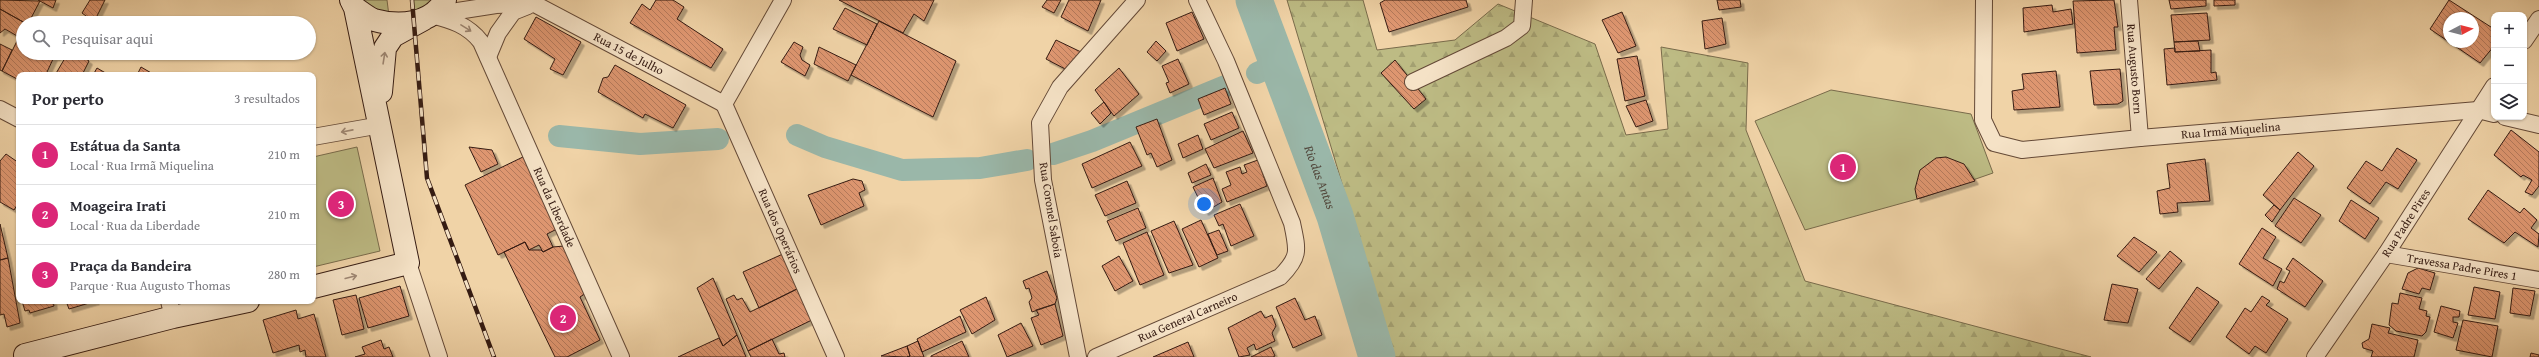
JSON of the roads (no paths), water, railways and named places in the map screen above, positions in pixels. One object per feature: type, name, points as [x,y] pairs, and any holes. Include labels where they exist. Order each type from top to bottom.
[{"type":"street","points":[[724,104],[783,0]]},
{"type":"street","name":"Rua Coronel Saboia","points":[[1078,357],[1043,180],[1040,123],[1060,87],[1137,0]]},
{"type":"street","name":"Rua General Carneiro","points":[[1096,357],[1280,278],[1293,264],[1297,247],[1292,223],[1226,61],[1197,0]]},
{"type":"street","points":[[1413,82],[1506,38],[1522,26],[1524,0]]},
{"type":"street","name":"Rua Irmã Miquelina","points":[[1984,0],[1983,120],[1994,143],[2022,150],[2140,138],[2478,110],[2491,113]]},
{"type":"street","name":"Rua Augusto Born","points":[[2129,0],[2140,138]]},
{"type":"street","points":[[488,57],[498,34],[514,12],[530,2]]},
{"type":"street","name":"Rua 15 de Julho","points":[[433,11],[530,2],[724,104]]},
{"type":"street","points":[[353,4],[373,20],[405,24],[433,11]]},
{"type":"street","points":[[353,4],[381,125],[408,263],[439,357]]},
{"type":"street","points":[[381,125],[382,71],[385,48],[393,36],[433,11]]},
{"type":"street","name":"Rua da Liberdade","points":[[433,11],[474,32],[488,57],[621,357]]},
{"type":"street","points":[[2527,37],[2539,19]]},
{"type":"street","name":"Rua Padre Pires","points":[[2315,357],[2386,254],[2491,90]]},
{"type":"street","name":"Rua dos Operários","points":[[724,104],[836,357]]},
{"type":"street","points":[[0,109],[16,117]]},
{"type":"street","points":[[2518,120],[2539,125]]},
{"type":"street","points":[[316,136],[381,125]]},
{"type":"street","name":"Travessa Padre Pires 1","points":[[2386,254],[2539,280]]},
{"type":"street","points":[[316,286],[408,263]]},
{"type":"street","points":[[23,356],[171,309],[219,304]]},
{"type":"waterway","name":"Rio das Antas","points":[[1254,0],[1335,216],[1377,357]]},
{"type":"waterway","points":[[1257,73],[1278,64]]},
{"type":"waterway","points":[[1053,154],[1092,141],[1228,85]]},
{"type":"waterway","points":[[797,135],[825,147],[902,170],[980,168],[1027,160]]},
{"type":"waterway","points":[[559,136],[640,144],[718,139]]},
{"type":"railway","points":[[412,0],[427,178],[494,357]]},
{"type":"place","name":"Estátua da Santa","points":[[1843,167]]},
{"type":"place","name":"Praça da Bandeira","points":[[341,204]]},
{"type":"place","name":"Moageira Irati","points":[[563,318]]}]
